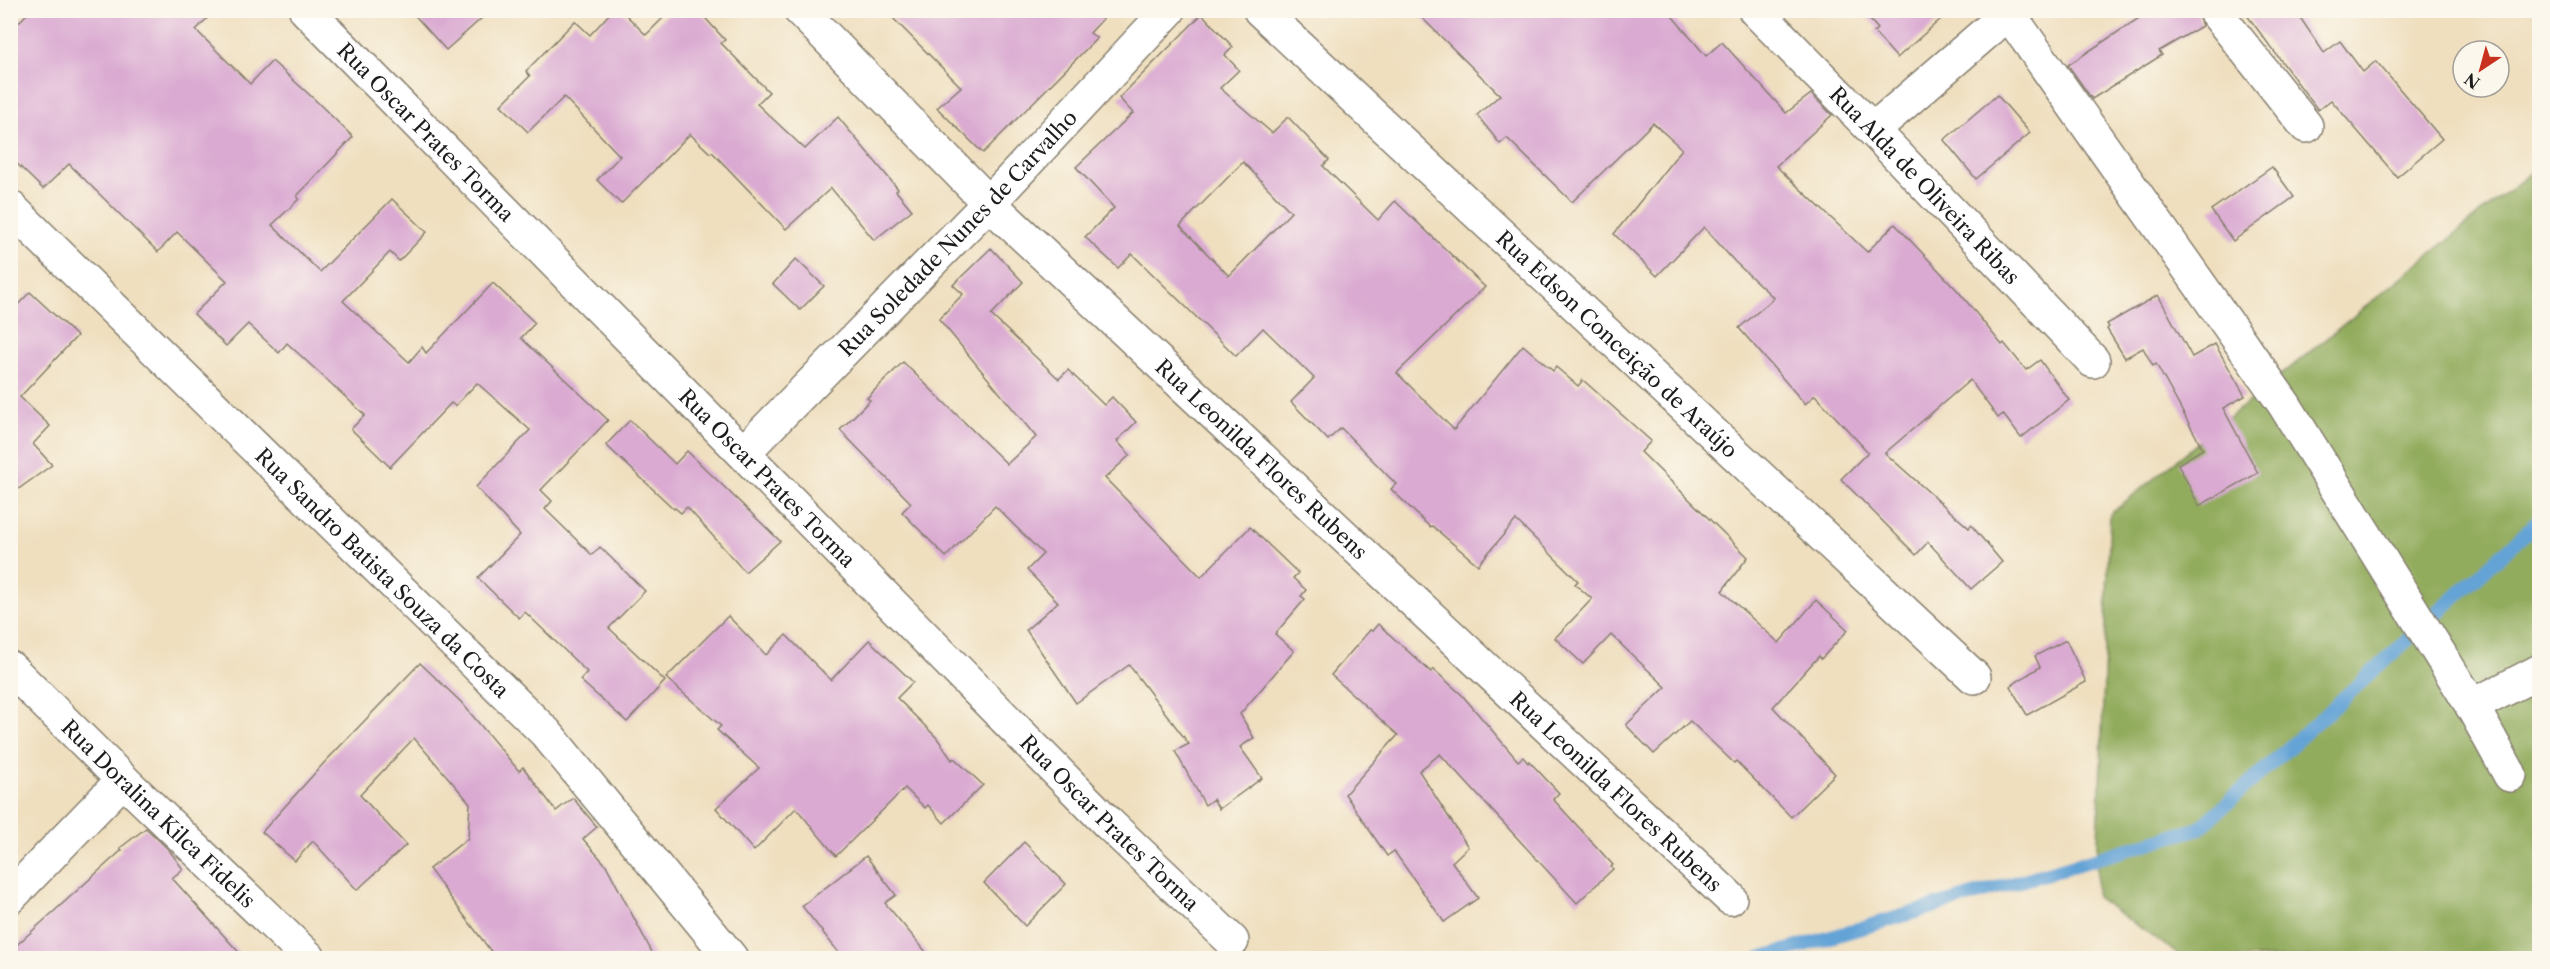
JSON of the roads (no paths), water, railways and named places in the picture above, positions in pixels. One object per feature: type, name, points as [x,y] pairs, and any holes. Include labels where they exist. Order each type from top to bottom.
[{"type":"street","name":"Rua Oscar Prates Torma","points":[[306,10],[1108,823],[1232,942]]},
{"type":"street","name":"Rua Leonilda Flores Rubens","points":[[800,10],[989,203],[1730,898]]},
{"type":"street","name":"Rua Soledade Nunes de Carvalho","points":[[744,452],[989,203],[1169,10]]},
{"type":"street","name":"Rua Edson Conceição de Araújo","points":[[1260,10],[1974,677]]},
{"type":"street","name":"Rua Alda de Oliveira Ribas","points":[[1755,10],[2093,361]]},
{"type":"street","points":[[2214,10],[2306,126]]},
{"type":"street","points":[[1873,130],[2011,12],[2284,404],[2472,706],[2510,775]]},
{"type":"street","name":"Rua Sandro Batista Souza da Costa","points":[[10,207],[546,733],[731,958]]},
{"type":"street","name":"Rua Doralina Kilca Fidelis","points":[[10,668],[309,958]]},
{"type":"street","points":[[2472,706],[2540,671]]},
{"type":"street","points":[[10,897],[123,780]]},
{"type":"waterway","points":[[1760,958],[2200,828],[2540,520]]}]
